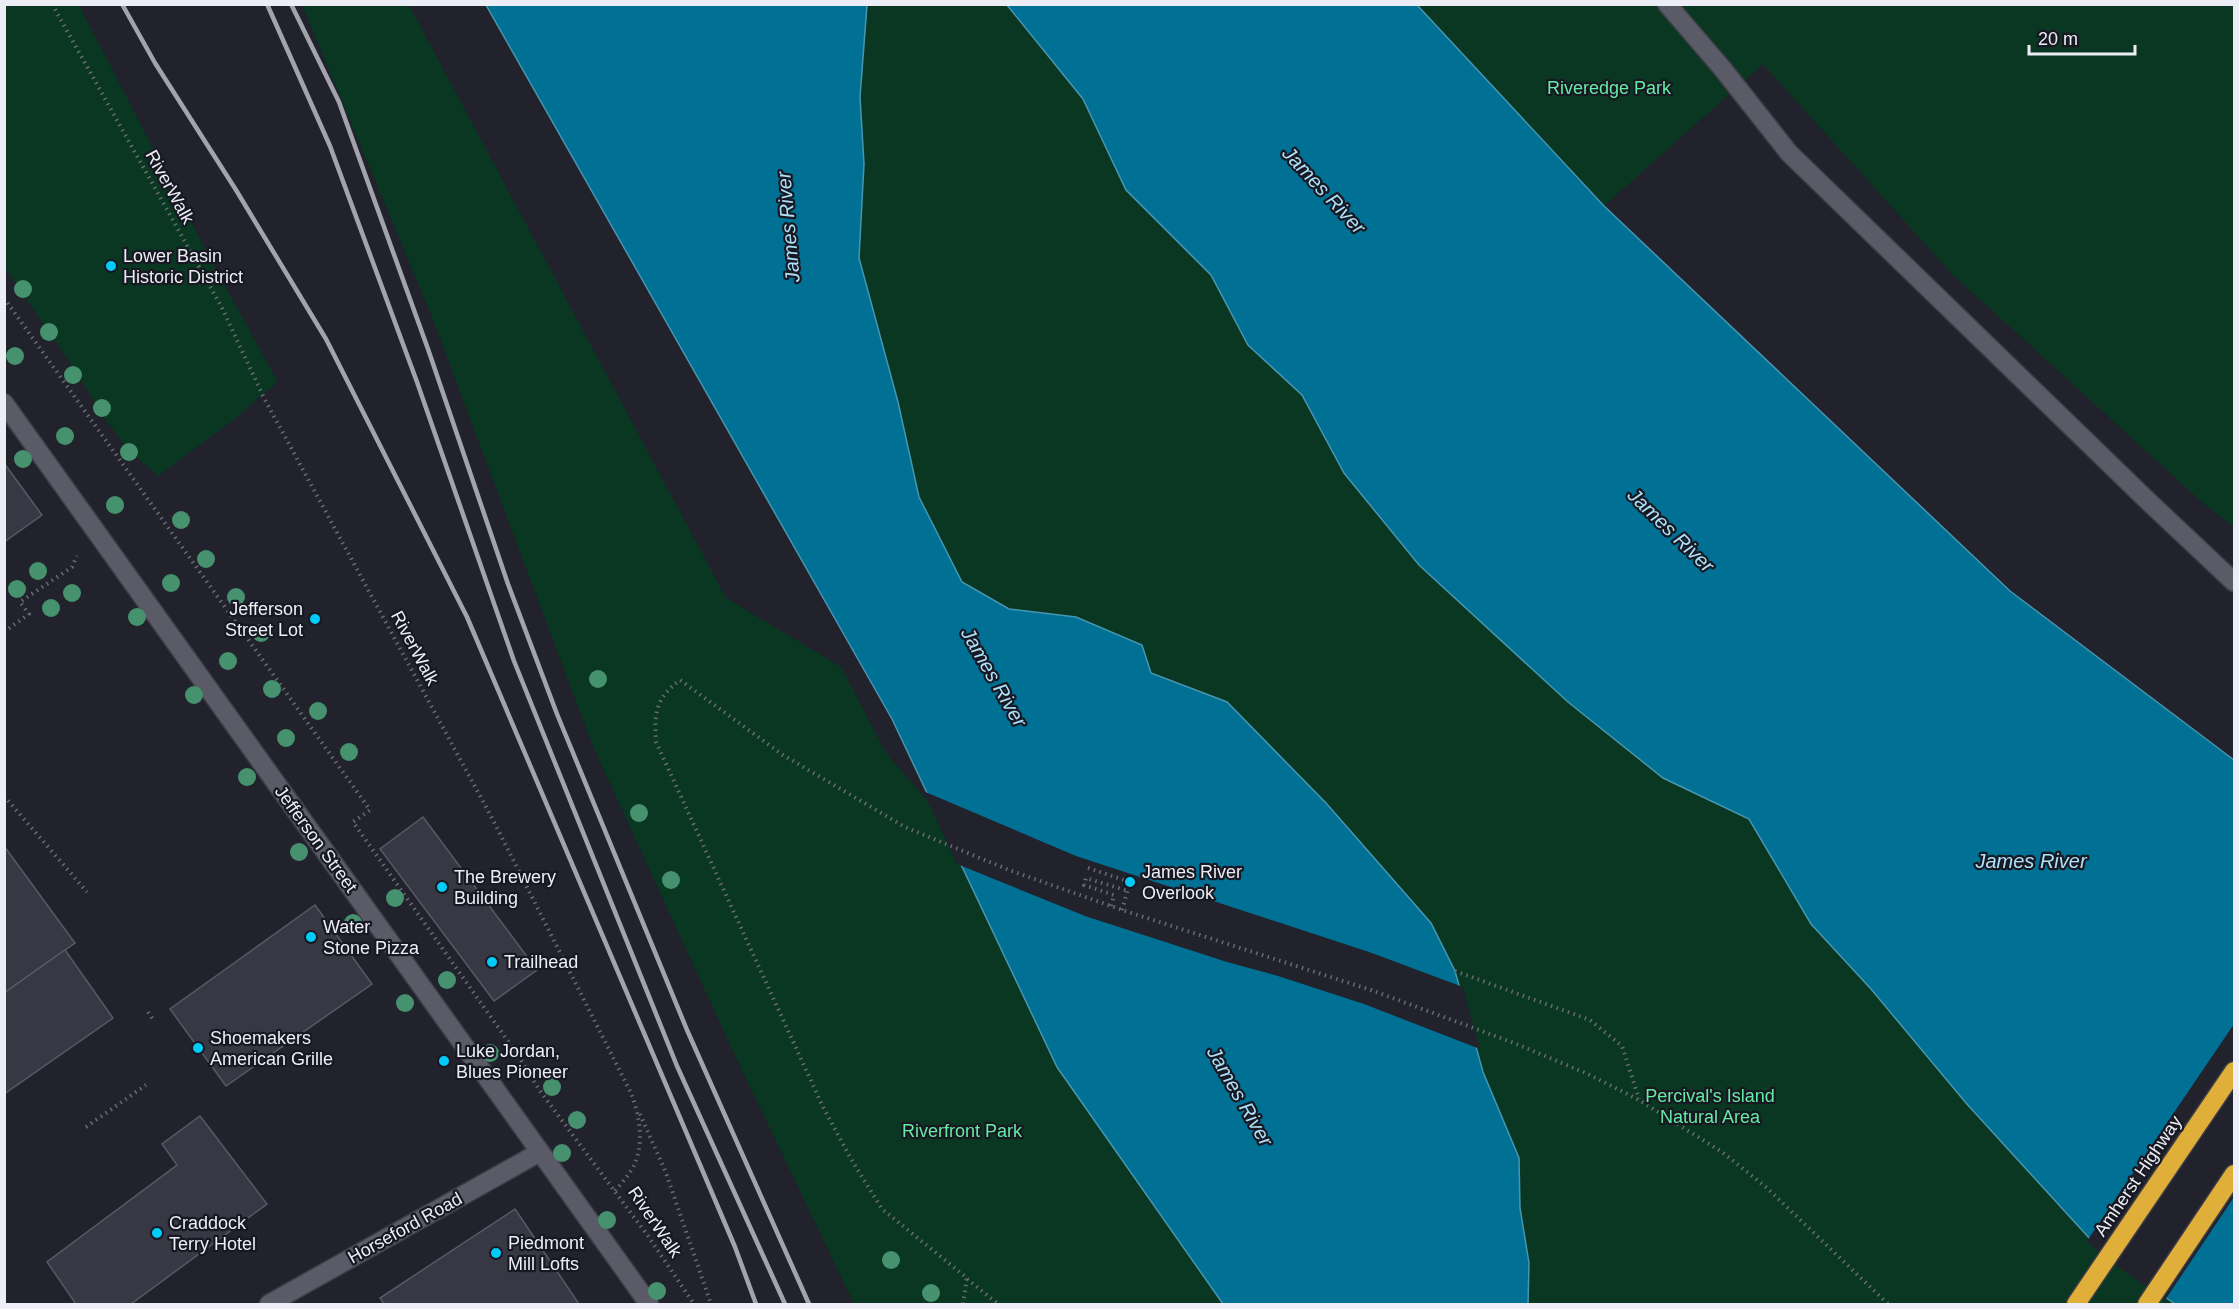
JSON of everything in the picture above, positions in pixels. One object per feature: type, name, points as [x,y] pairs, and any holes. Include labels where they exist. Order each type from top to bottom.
[{"type":"highway","name":"Amherst Highway","points":[[2076,1305],[2235,1071]]},
{"type":"highway","points":[[2147,1305],[2235,1174]]},
{"type":"street","points":[[1667,4],[1722,68],[1789,153],[2149,502],[2235,582]]},
{"type":"street","name":"Jefferson Street","points":[[4,403],[649,1305]]},
{"type":"street","name":"Horseford Road","points":[[269,1305],[540,1152]]},
{"type":"path","name":"RiverWalk","points":[[51,4],[222,308],[264,398],[507,848],[631,1093],[637,1108],[640,1131],[638,1152],[632,1168],[614,1192],[648,1236],[694,1305]]},
{"type":"path","points":[[4,298],[370,810],[353,822],[517,1054],[540,1091],[614,1192]]},
{"type":"path","points":[[4,632],[29,614],[20,602],[72,567],[76,556]]},
{"type":"path","points":[[998,1305],[882,1209],[851,1159],[824,1107],[656,742],[656,710],[662,697],[680,680],[699,691],[783,755],[904,827],[1009,870],[1122,910],[1371,990],[1514,1043],[1588,1074],[1639,1100],[1722,1152],[1767,1188],[1857,1272],[1888,1305]]},
{"type":"path","points":[[4,796],[87,892]]},
{"type":"path","points":[[1088,868],[1130,882],[1122,910]]},
{"type":"path","points":[[1111,906],[1114,895],[1084,885],[1086,878],[1128,891]]},
{"type":"path","points":[[1455,971],[1590,1020],[1622,1046],[1639,1100]]},
{"type":"path","points":[[148,1012],[154,1021]]},
{"type":"path","points":[[86,1127],[146,1085]]},
{"type":"path","points":[[637,1108],[666,1173],[711,1305]]},
{"type":"path","points":[[963,1305],[967,1278]]},
{"type":"green space","points":[[4,5],[79,5],[214,266],[278,382],[239,416],[158,476],[129,450],[107,422],[67,358],[5,268]]},
{"type":"green space","name":"Riverfront Park","points":[[302,5],[409,5],[726,598],[841,667],[886,753],[1077,973],[1250,1304],[854,1304],[731,1047],[592,744],[432,317]]},
{"type":"green space","name":"Percival's Island Natural Area","points":[[867,5],[1007,5],[1083,99],[1126,190],[1211,275],[1248,345],[1302,395],[1344,473],[1419,565],[1568,702],[1663,778],[1749,819],[1811,924],[2175,1304],[1528,1304],[1529,1263],[1520,1208],[1519,1158],[1483,1072],[1227,702],[1151,673],[1076,617],[1009,609],[962,582],[919,497],[898,402],[859,258],[864,164],[860,97]]},
{"type":"green space","name":"Riveredge Park","points":[[1417,5],[2234,5],[2234,527],[2204,504],[1952,274],[1763,64],[1604,206]]},
{"type":"water","name":"James River","points":[[486,5],[867,5],[860,97],[864,164],[859,258],[898,402],[919,497],[962,582],[1009,609],[1076,617],[1142,645],[1151,673],[1227,702],[1326,803],[1431,923],[1455,971],[1483,1072],[1519,1158],[1520,1208],[1529,1263],[1528,1304],[1223,1304],[1057,1067],[892,719]]},
{"type":"water","name":"James River","points":[[1007,5],[1417,5],[1604,206],[2010,591],[2234,760],[2234,1304],[2175,1304],[2101,1251],[1966,1103],[1871,989],[1811,924],[1749,819],[1663,778],[1568,702],[1419,565],[1344,473],[1302,395],[1248,345],[1211,275],[1126,190],[1083,99]]},
{"type":"pier","points":[[923,791],[1076,856],[1369,952],[1463,987],[1480,1049],[1364,1004],[1085,916],[957,864]]},
{"type":"pier","points":[[2234,1024],[2234,1197],[2165,1300],[2100,1254],[2087,1241]]},
{"type":"building","points":[[4,463],[42,515],[4,542]]},
{"type":"building","name":"The Brewery Building","points":[[423,817],[537,970],[494,1001],[380,849]]},
{"type":"building","points":[[4,846],[75,943],[4,993]]},
{"type":"building","points":[[315,905],[372,984],[226,1086],[170,1009]]},
{"type":"building","points":[[65,950],[113,1018],[4,1094],[4,993]]},
{"type":"building","name":"Craddock Terry Hotel","points":[[200,1116],[267,1204],[131,1304],[76,1304],[47,1262],[177,1165],[162,1144]]},
{"type":"building","name":"Piedmont Mill Lofts","points":[[515,1209],[579,1304],[384,1304],[380,1298]]},
{"type":"railway","points":[[122,4],[155,63],[236,190],[326,339],[467,617],[735,1247],[756,1304]]},
{"type":"railway","points":[[267,4],[330,146],[417,382],[514,661],[677,1066],[785,1304]]},
{"type":"railway","points":[[291,4],[339,102],[428,349],[508,584],[557,714],[687,1030],[809,1304]]},
{"type":"place","name":"Lower Basin Historic District","points":[[111,266]]},
{"type":"place","name":"Jefferson Street Lot","points":[[315,619]]},
{"type":"place","name":"James River Overlook","points":[[1130,882]]},
{"type":"place","name":"The Brewery Building","points":[[442,887]]},
{"type":"place","name":"Water Stone Pizza","points":[[311,937]]},
{"type":"place","name":"Trailhead","points":[[492,962]]},
{"type":"place","name":"Shoemakers American Grille","points":[[198,1048]]},
{"type":"place","name":"Luke Jordan, Blues Pioneer","points":[[444,1061]]},
{"type":"place","name":"Craddock Terry Hotel","points":[[157,1233]]},
{"type":"place","name":"Piedmont Mill Lofts","points":[[496,1253]]}]
